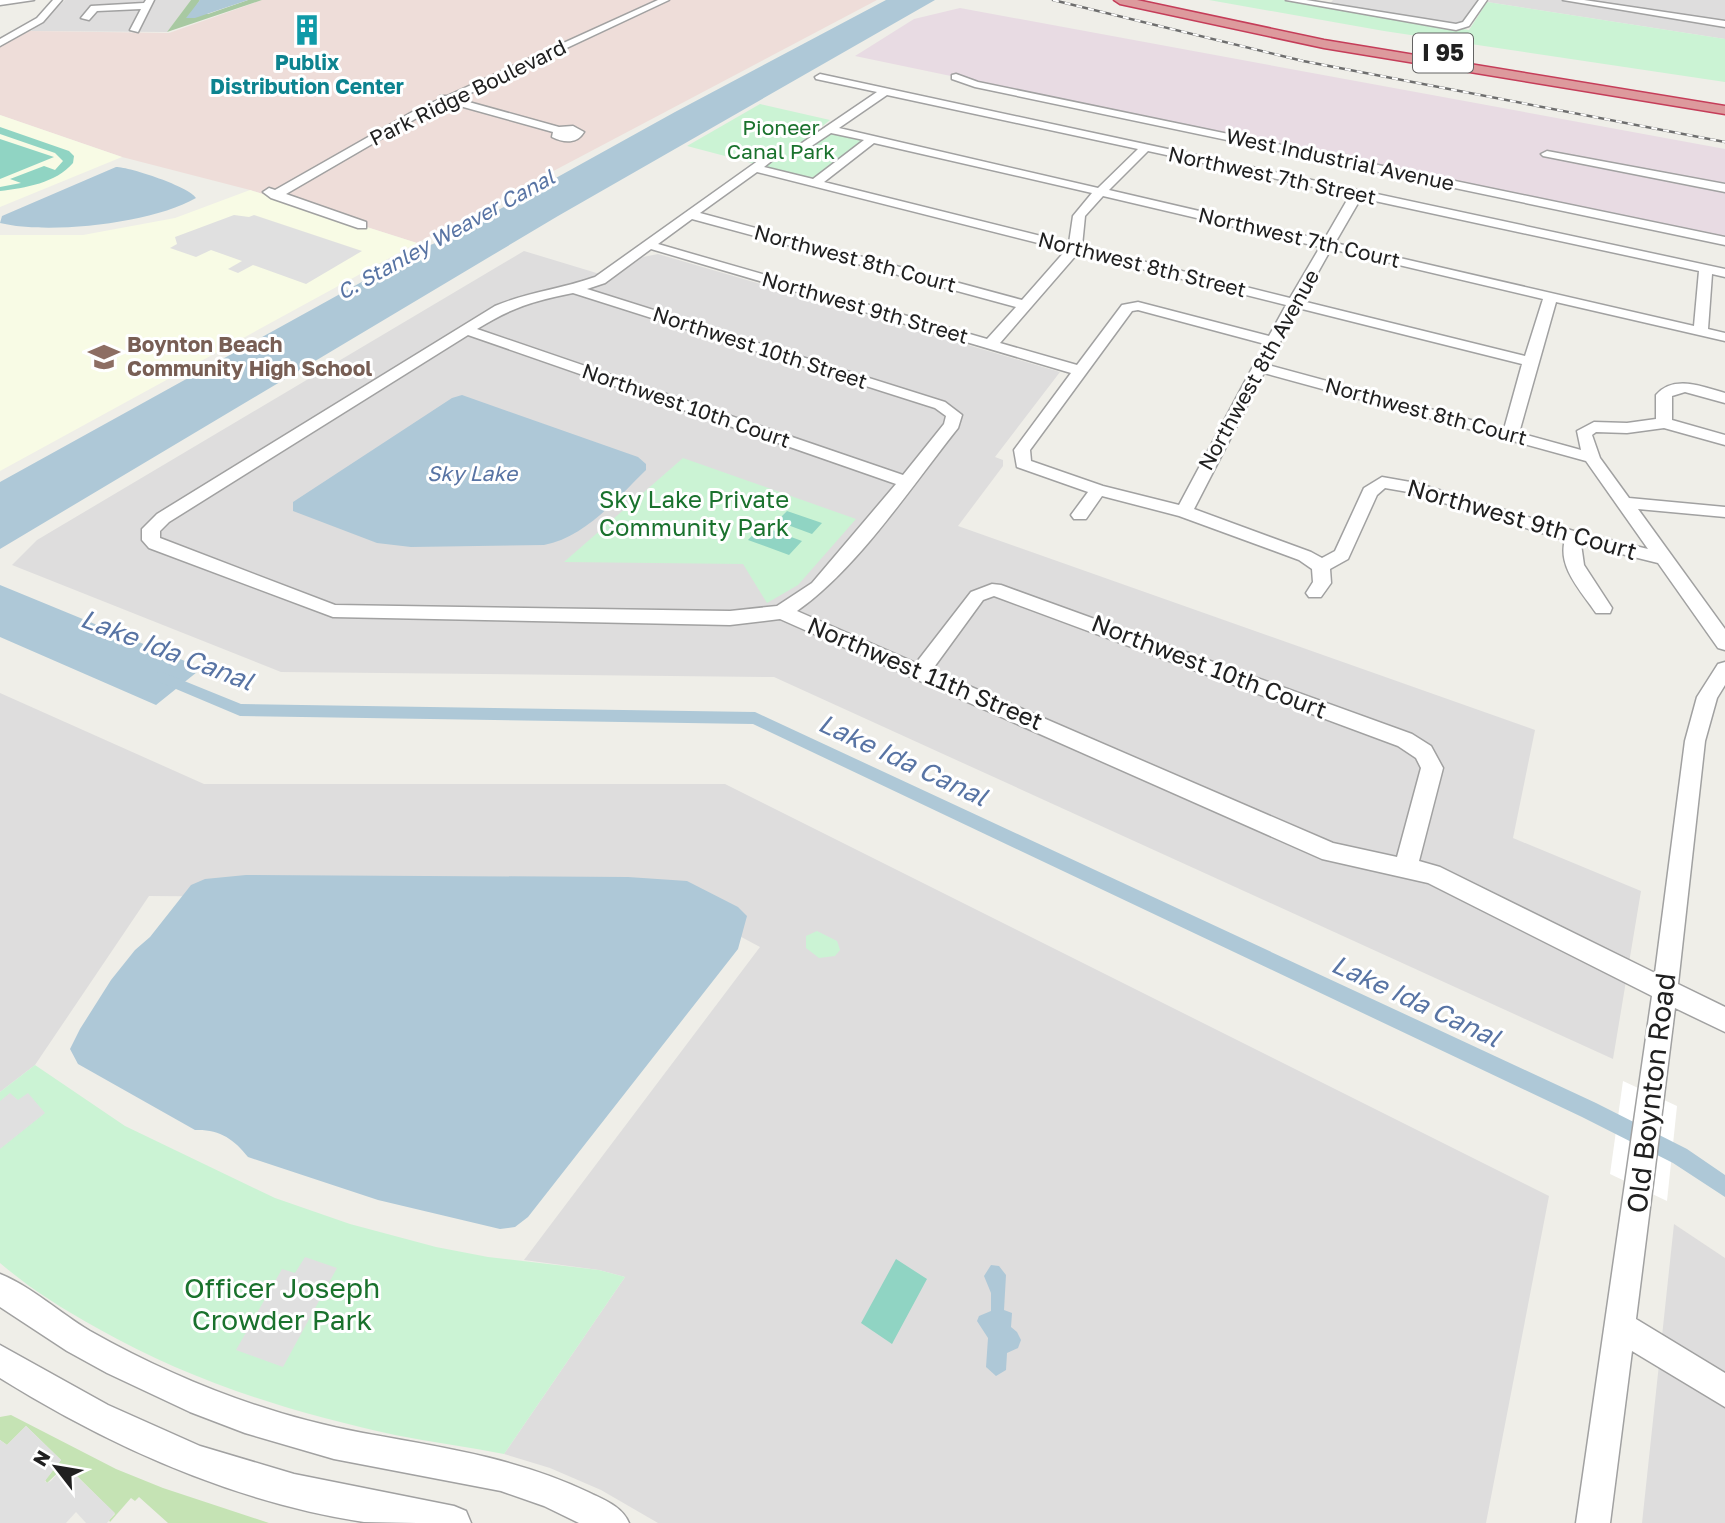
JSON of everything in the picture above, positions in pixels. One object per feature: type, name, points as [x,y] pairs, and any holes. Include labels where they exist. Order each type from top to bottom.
[{"type":"highway","name":"I 95","points":[[1120,0],[1288,37],[1535,71],[1725,110]]},
{"type":"highway","name":"I 95","points":[[1162,0],[1348,38],[1725,99]]},
{"type":"highway","points":[[1205,10],[1535,71],[1565,88],[1725,118]]},
{"type":"street","points":[[0,2],[30,0]]},
{"type":"street","points":[[0,37],[27,21],[47,0]]},
{"type":"street","points":[[0,43],[40,20],[58,0]]},
{"type":"street","points":[[1290,0],[1380,11],[1460,26],[1466,24],[1483,0]]},
{"type":"street","points":[[1567,0],[1725,24]]},
{"type":"street","name":"Park Ridge Boulevard","points":[[362,225],[270,193],[442,98],[657,1]]},
{"type":"street","points":[[127,3],[147,7],[86,18],[94,8],[127,3]]},
{"type":"street","points":[[1703,20],[1707,6]]},
{"type":"street","points":[[135,30],[147,7]]},
{"type":"street","name":"Northwest 7th Street","points":[[820,77],[1725,273]]},
{"type":"street","name":"West Industrial Avenue","points":[[956,77],[975,84],[1725,241]]},
{"type":"street","points":[[803,147],[884,92]]},
{"type":"street","points":[[442,98],[560,131]]},
{"type":"street","points":[[830,129],[872,139]]},
{"type":"street","points":[[816,183],[872,139]]},
{"type":"street","name":"Northwest 7th Court","points":[[872,139],[1725,337]]},
{"type":"street","points":[[991,344],[1075,248],[1079,216],[1085,207],[1144,149]]},
{"type":"street","points":[[1547,154],[1725,188]]},
{"type":"street","points":[[466,330],[519,300],[574,289],[600,280],[773,155]]},
{"type":"street","name":"Northwest 8th Street","points":[[754,168],[1530,362]]},
{"type":"street","name":"Northwest 8th Avenue","points":[[1185,512],[1294,303],[1357,194]]},
{"type":"street","name":"Northwest 8th Court","points":[[688,214],[1023,305]]},
{"type":"street","name":"Northwest 9th Street","points":[[649,245],[1081,371]]},
{"type":"street","points":[[1701,331],[1706,269]]},
{"type":"street","name":"Northwest 10th Street","points":[[574,289],[946,407],[954,415],[952,425],[906,482]]},
{"type":"street","points":[[1511,434],[1551,297]]},
{"type":"street","points":[[1274,342],[1138,306],[1128,308],[1022,450],[1023,464],[1098,490],[1185,512],[1305,556],[1321,566],[1322,583],[1315,593]]},
{"type":"street","name":"Northwest 10th Court","points":[[466,330],[906,482]]},
{"type":"street","name":"Northwest 11th Street","points":[[466,330],[163,518],[156,523],[149,535],[155,544],[333,611],[730,618],[782,612],[1330,852],[1406,867],[1455,885],[1725,1020]]},
{"type":"street","name":"Northwest 8th Court","points":[[1260,367],[1592,458]]},
{"type":"street","points":[[1664,423],[1664,395],[1670,389],[1684,388],[1725,398]]},
{"type":"street","points":[[1725,440],[1664,423],[1627,428],[1588,428],[1584,435],[1592,458],[1725,643]]},
{"type":"street","points":[[782,612],[818,587],[906,482]]},
{"type":"street","name":"Northwest 9th Court","points":[[1321,566],[1342,555],[1370,492],[1383,482],[1409,487],[1574,537],[1662,558]]},
{"type":"street","points":[[1080,514],[1098,490]]},
{"type":"street","points":[[1626,503],[1725,512]]},
{"type":"street","points":[[1574,537],[1569,549],[1571,561],[1603,608]]},
{"type":"street","name":"Northwest 10th Court","points":[[920,672],[976,596],[992,590],[1010,593],[1405,740],[1430,760],[1432,776],[1406,867]]},
{"type":"street","name":"Old Boynton Road","points":[[1593,1523],[1652,1094],[1698,725],[1707,697],[1725,669]]},
{"type":"street","points":[[0,1289],[22,1306],[102,1356],[195,1399],[298,1434],[371,1451],[500,1475],[561,1498],[612,1523]]},
{"type":"street","points":[[1620,1326],[1725,1391]]},
{"type":"street","points":[[0,1360],[100,1419],[199,1462],[270,1485],[453,1523]]},
{"type":"shaded area","points":[[65,0],[191,0],[167,32],[31,31]]},
{"type":"shaded area","points":[[262,0],[877,0],[417,243],[250,190],[122,157],[0,115],[0,46],[30,31],[169,33]]},
{"type":"shaded area","points":[[1333,0],[1478,0],[1459,25],[1329,5]]},
{"type":"shaded area","points":[[1725,0],[1725,39],[1487,2]]},
{"type":"shaded area","points":[[960,8],[1725,149],[1725,237],[855,56],[914,19]]},
{"type":"shaded area","points":[[0,115],[122,157],[0,207]]},
{"type":"shaded area","name":"Boynton Beach Community High School","points":[[250,190],[417,243],[0,471],[0,235],[83,235],[175,218]]},
{"type":"shaded area","points":[[234,215],[254,215],[362,251],[306,284],[253,265],[238,273],[228,269],[242,261],[211,250],[196,257],[170,248],[177,244],[175,237]]},
{"type":"shaded area","name":"Sky Lake","points":[[524,251],[613,278],[643,257],[658,254],[1060,372],[995,457],[1003,460],[1003,466],[958,526],[1535,730],[1513,838],[1641,891],[1613,1059],[774,677],[281,672],[12,565],[37,540]]},
{"type":"shaded area","points":[[0,693],[204,784],[725,784],[1549,1196],[1486,1523],[658,1523],[601,1490],[550,1468],[504,1454],[625,1277],[599,1270],[524,1260],[760,947],[672,900],[149,896],[35,1065],[0,1092]]},
{"type":"shaded area","points":[[10,1093],[18,1100],[28,1093],[45,1113],[0,1149],[0,1101]]},
{"type":"shaded area","points":[[1674,1224],[1725,1258],[1725,1523],[1642,1523]]},
{"type":"shaded area","points":[[305,1257],[337,1268],[283,1367],[236,1350],[282,1269],[295,1273]]},
{"type":"shaded area","points":[[26,1426],[61,1460],[45,1481],[51,1481],[65,1465],[115,1513],[107,1523],[86,1523],[76,1512],[66,1523],[0,1523],[0,1440],[7,1445]]},
{"type":"green space","points":[[191,0],[200,0],[195,8],[208,14],[248,0],[262,0],[167,32]]},
{"type":"green space","points":[[1209,0],[1283,0],[1469,30],[1487,2],[1725,39],[1725,82],[1384,31]]},
{"type":"green space","name":"Pioneer Canal Park","points":[[760,104],[830,120],[819,129],[860,139],[862,142],[815,177],[808,178],[687,146]]},
{"type":"green space","points":[[0,127],[69,151],[74,156],[73,163],[49,180],[0,191],[0,187],[21,183],[10,179],[44,166],[55,170],[63,161],[55,153],[0,134]]},
{"type":"green space","points":[[0,139],[54,157],[0,179]]},
{"type":"green space","name":"Sky Lake Private Community Park","points":[[683,458],[856,519],[798,585],[767,603],[743,564],[564,562]]},
{"type":"green space","points":[[787,511],[822,523],[812,534],[777,521]]},
{"type":"green space","points":[[761,526],[802,541],[789,555],[748,540]]},
{"type":"green space","points":[[817,931],[837,941],[840,950],[835,956],[819,958],[806,948],[806,936]]},
{"type":"green space","name":"Officer Joseph Crowder Park","points":[[35,1065],[125,1126],[275,1198],[350,1224],[436,1247],[488,1257],[599,1270],[625,1277],[504,1454],[356,1426],[242,1393],[132,1347],[47,1298],[0,1263],[0,1092]]},
{"type":"green space","points":[[896,1259],[927,1279],[892,1344],[861,1323]]},
{"type":"green space","points":[[11,1415],[116,1469],[163,1488],[269,1523],[168,1523],[139,1497],[135,1501],[131,1498],[110,1522],[115,1514],[66,1465],[47,1483],[45,1480],[61,1460],[26,1426],[7,1445],[0,1440],[0,1417]]},
{"type":"water","points":[[200,0],[248,0],[195,18],[186,18]]},
{"type":"water","points":[[886,0],[935,0],[558,216],[0,549],[0,482],[425,247],[446,239],[675,112]]},
{"type":"water","points":[[116,167],[159,178],[196,198],[154,214],[100,224],[45,228],[0,223],[2,216]]},
{"type":"water","name":"Sky Lake","points":[[462,395],[638,457],[646,464],[646,470],[587,525],[559,541],[544,545],[411,547],[377,543],[293,511],[293,502],[452,398]]},
{"type":"water","points":[[0,585],[202,668],[156,705],[0,637]]},
{"type":"water","points":[[246,875],[628,877],[687,881],[738,907],[747,916],[738,949],[528,1217],[515,1227],[500,1229],[378,1200],[248,1157],[225,1136],[211,1131],[195,1130],[78,1064],[70,1049],[80,1029],[111,980],[135,950],[150,937],[191,885],[205,879]]},
{"type":"water","points":[[991,1265],[999,1266],[1006,1275],[1004,1310],[1012,1313],[1011,1327],[1021,1340],[1018,1348],[1007,1353],[1006,1370],[996,1376],[986,1367],[988,1338],[977,1321],[979,1316],[991,1311],[991,1293],[984,1276]]},
{"type":"pier","points":[[1623,1081],[1677,1106],[1667,1201],[1610,1174]]},
{"type":"waterway","name":"Lake Ida Canal","points":[[162,677],[240,710],[755,718],[1589,1110],[1680,1156],[1725,1187]]},
{"type":"railway","points":[[1053,0],[1303,61],[1725,142]]},
{"type":"place","name":"Publix Distribution Center","points":[[307,30]]},
{"type":"place","name":"Boynton Beach Community High School","points":[[104,357]]},
{"type":"water label","name":"C. Stanley Weaver Canal","points":[[446,235]]}]
